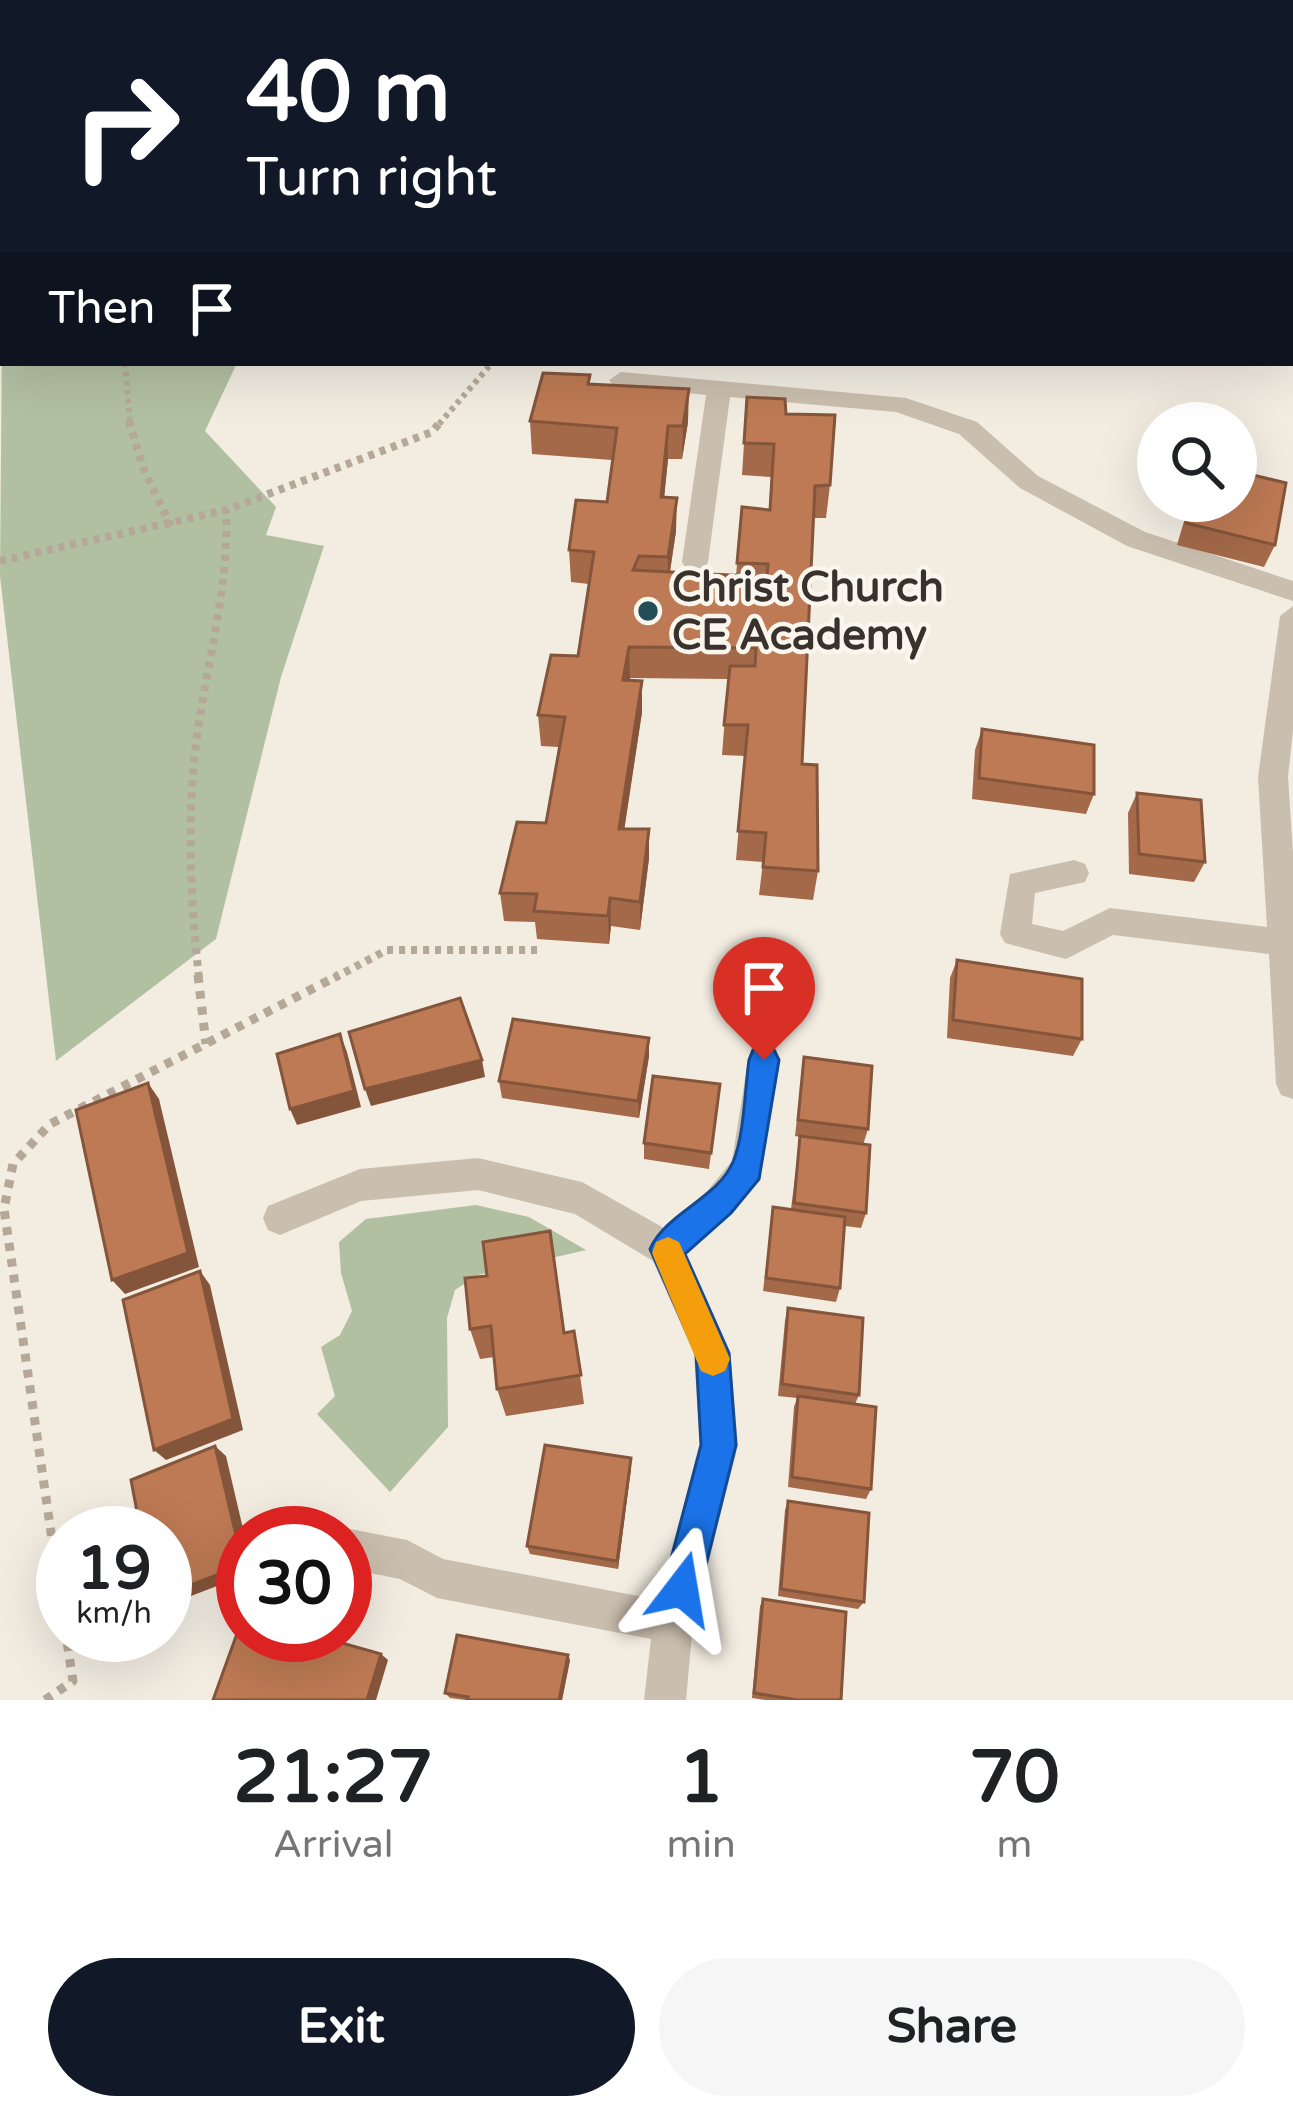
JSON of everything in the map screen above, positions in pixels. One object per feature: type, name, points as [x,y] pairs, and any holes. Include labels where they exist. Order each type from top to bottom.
[{"type":"street","points":[[621,380],[729,380],[898,404],[939,416],[968,428],[1030,482],[1119,531],[1293,591]]},
{"type":"street","points":[[695,562],[729,380]]},
{"type":"street","points":[[1293,616],[1273,777],[1293,1084]]},
{"type":"street","points":[[1073,873],[1021,883],[1016,934],[1066,945],[1110,921],[1282,942]]},
{"type":"street","points":[[666,1249],[720,1202],[748,1168],[764,1060]]},
{"type":"street","points":[[280,1219],[360,1185],[478,1174],[582,1199],[666,1249],[712,1353],[719,1445],[673,1623],[665,1700]]},
{"type":"street","points":[[372,1553],[407,1560],[437,1578],[673,1623]]},
{"type":"path","points":[[124,366],[123,388],[142,472],[171,526]]},
{"type":"path","points":[[0,561],[226,510],[432,432],[489,366]]},
{"type":"path","points":[[206,1045],[188,844],[198,731],[224,600],[229,544],[226,510]]},
{"type":"path","points":[[47,1506],[4,1209],[13,1164],[50,1124],[387,950],[537,950]]},
{"type":"path","points":[[45,1700],[73,1681],[70,1662]]},
{"type":"green space","points":[[2,366],[236,366],[205,431],[276,507],[266,535],[324,546],[281,677],[216,939],[56,1061],[0,576]]},
{"type":"green space","points":[[476,1205],[529,1217],[586,1250],[478,1275],[455,1290],[447,1318],[448,1427],[390,1492],[317,1414],[335,1396],[321,1347],[340,1335],[352,1311],[341,1273],[339,1242],[366,1219]]},
{"type":"building","points":[[543,373],[590,375],[588,384],[689,389],[683,426],[668,426],[661,497],[677,498],[668,557],[639,556],[633,570],[767,577],[768,564],[737,563],[742,507],[770,510],[774,444],[744,443],[747,397],[785,399],[786,414],[835,415],[830,485],[815,486],[802,764],[817,765],[818,871],[763,867],[766,833],[738,831],[748,725],[724,725],[730,666],[755,666],[756,648],[629,647],[623,680],[642,681],[619,829],[649,829],[640,902],[610,898],[608,916],[534,911],[537,894],[500,893],[517,822],[546,823],[565,717],[538,715],[551,655],[578,656],[594,552],[569,550],[576,500],[607,502],[617,428],[530,421]]},
{"type":"building","points":[[1257,476],[1286,483],[1275,545],[1186,523],[1257,522]]},
{"type":"building","points":[[982,729],[1094,745],[1094,794],[979,778]]},
{"type":"building","points":[[1137,793],[1201,800],[1205,862],[1139,854]]},
{"type":"building","points":[[957,960],[1082,979],[1082,1039],[953,1020]]},
{"type":"building","points":[[460,998],[482,1060],[365,1089],[349,1032]]},
{"type":"building","points":[[513,1019],[649,1038],[638,1101],[499,1081]]},
{"type":"building","points":[[340,1034],[354,1091],[290,1109],[277,1054]]},
{"type":"building","points":[[804,1057],[872,1066],[868,1129],[798,1120]]},
{"type":"building","points":[[653,1076],[720,1084],[711,1153],[644,1143]]},
{"type":"building","points":[[148,1083],[188,1253],[112,1280],[76,1110]]},
{"type":"building","points":[[800,1136],[870,1145],[866,1213],[794,1203]]},
{"type":"building","points":[[773,1207],[845,1217],[840,1288],[766,1278]]},
{"type":"building","points":[[550,1231],[564,1333],[574,1331],[581,1375],[497,1389],[491,1326],[470,1329],[465,1278],[487,1276],[483,1242]]},
{"type":"building","points":[[200,1271],[233,1419],[154,1450],[123,1300]]},
{"type":"building","points":[[788,1308],[863,1318],[859,1395],[782,1384]]},
{"type":"building","points":[[798,1396],[876,1407],[871,1489],[792,1477]]},
{"type":"building","points":[[545,1445],[631,1458],[617,1561],[527,1546]]},
{"type":"building","points":[[215,1446],[229,1506],[216,1506],[216,1575],[192,1585],[192,1506],[136,1506],[131,1480]]},
{"type":"building","points":[[788,1501],[869,1513],[864,1602],[781,1589]]},
{"type":"building","points":[[763,1599],[846,1612],[841,1700],[754,1693]]},
{"type":"building","points":[[457,1635],[568,1655],[559,1700],[467,1700],[445,1693]]},
{"type":"building","points":[[372,1651],[381,1654],[367,1700],[213,1700],[227,1662],[372,1662]]},
{"type":"slow traffic","points":[[668,1253],[713,1359]]},
{"type":"place","name":"Christ Church CE Academy","points":[[648,611]]},
{"type":"route","points":[[682,1589],[719,1445],[712,1353],[666,1249],[720,1202],[748,1168],[764,1060]]}]
